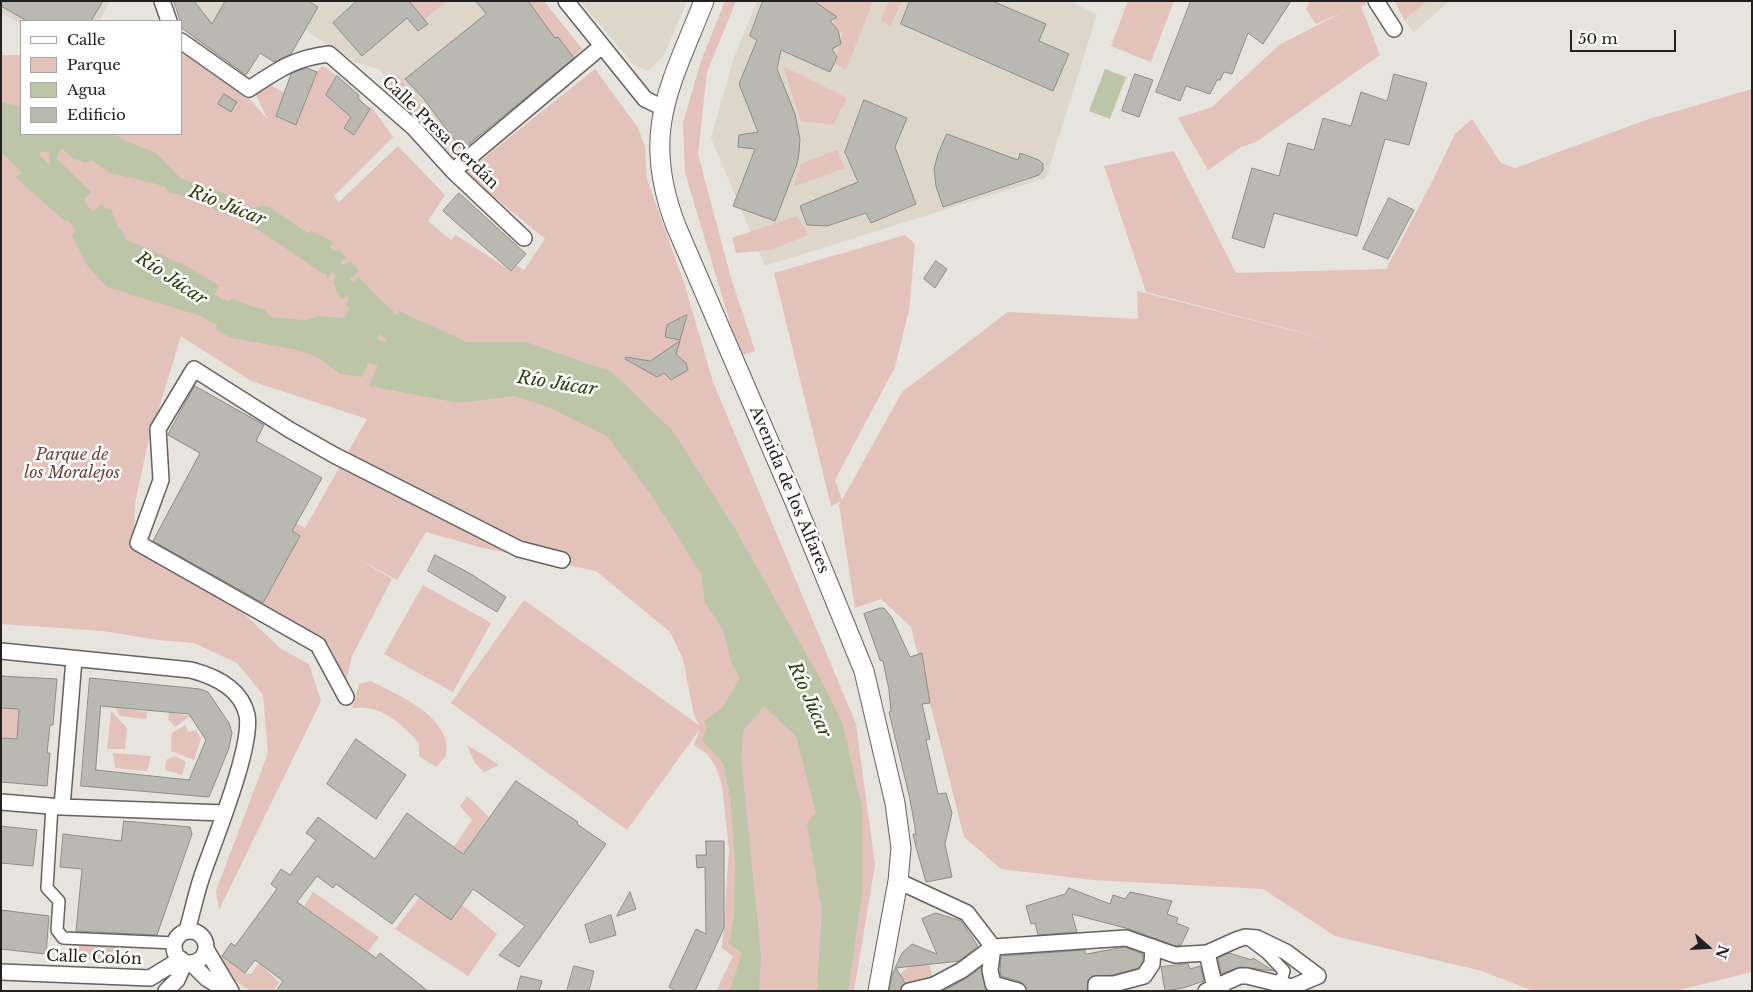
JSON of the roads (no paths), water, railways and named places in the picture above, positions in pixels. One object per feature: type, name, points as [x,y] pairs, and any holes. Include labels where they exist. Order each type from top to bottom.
[{"type":"street","points":[[162,1],[169,20]]},
{"type":"street","points":[[566,1],[645,99],[663,108]]},
{"type":"street","name":"Avenida de los Alfares","points":[[704,1],[663,108],[658,152],[670,210],[795,502],[864,671],[899,827],[901,848],[898,881],[878,991]]},
{"type":"street","points":[[1376,1],[1394,29]]},
{"type":"street","name":"Calle Presa Cerdán","points":[[182,42],[249,89],[292,62],[307,57],[329,54],[413,127],[453,171],[524,238]]},
{"type":"street","points":[[453,171],[602,46]]},
{"type":"street","points":[[346,697],[318,645],[138,543],[161,480],[158,430],[194,369],[290,430],[444,511],[519,549],[562,560]]},
{"type":"street","points":[[1,651],[190,670],[214,677],[235,693],[244,707],[247,730],[244,750],[201,879],[187,931],[180,935],[175,943],[175,952],[206,978],[227,991]]},
{"type":"street","points":[[74,659],[47,888],[59,901],[57,930],[63,938],[175,943]]},
{"type":"street","points":[[1,802],[57,807],[224,813]]},
{"type":"street","points":[[898,881],[967,913],[993,947],[990,970],[993,984],[1018,991]]},
{"type":"street","points":[[187,931],[200,935],[205,942],[206,949],[231,991]]},
{"type":"street","points":[[909,991],[934,985],[962,970],[993,947],[1126,938],[1175,955],[1206,953],[1245,937],[1257,938],[1286,952],[1318,976],[1288,987],[1247,976],[1240,976],[1214,990],[1206,953]]},
{"type":"street","points":[[1245,937],[1267,953],[1284,971],[1288,987]]},
{"type":"street","points":[[1096,991],[1096,984],[1114,984],[1144,976],[1152,964],[1153,947]]},
{"type":"street","points":[[185,961],[199,960],[206,949]]},
{"type":"street","points":[[166,991],[177,980],[185,961]]},
{"type":"street","name":"Calle Colón","points":[[1,972],[150,978],[185,961]]},
{"type":"water","points":[[1105,69],[1126,77],[1110,119],[1089,111]]},
{"type":"water","points":[[1,102],[20,108],[20,135],[117,135],[126,141],[156,153],[180,178],[240,199],[242,206],[255,208],[298,229],[287,240],[217,211],[201,201],[169,192],[165,187],[110,173],[92,160],[85,163],[71,157],[62,148],[56,158],[91,192],[65,221],[15,177],[36,166],[43,169],[44,166],[50,165],[49,152],[41,152],[31,164],[1,129]]},
{"type":"water","points":[[102,203],[105,208],[111,210],[123,238],[184,265],[219,285],[204,317],[107,287],[86,264],[72,235]]},
{"type":"water","points":[[311,231],[333,242],[329,249],[331,253],[338,249],[347,258],[340,262],[343,265],[351,261],[359,271],[349,279],[353,282],[359,277],[374,293],[364,297],[368,299],[374,296],[376,306],[390,309],[362,377],[340,374],[319,358],[299,350],[231,338],[215,329],[232,298],[273,317],[306,320],[319,316],[344,318],[350,309],[346,305],[352,294],[341,299],[333,283],[336,276],[332,272],[328,278],[320,259],[319,262],[294,248]]},
{"type":"water","points":[[399,311],[467,342],[526,342],[612,372],[672,430],[734,527],[821,680],[843,725],[862,808],[862,895],[848,991],[817,991],[822,911],[807,824],[816,813],[796,736],[764,706],[743,731],[741,758],[761,956],[759,991],[730,991],[742,953],[729,944],[734,916],[735,861],[731,802],[724,764],[702,740],[707,727],[704,721],[723,707],[740,678],[731,662],[723,629],[705,603],[701,574],[652,496],[607,436],[548,407],[514,396],[459,403],[369,386]]},
{"type":"waterway","name":"Río Júcar","points":[[1,133],[84,220],[113,240]]},
{"type":"waterway","name":"Rio Júcar","points":[[263,218],[327,261]]},
{"type":"waterway","name":"Río Júcar","points":[[181,287],[217,311],[258,321]]},
{"type":"waterway","name":"Rio Júcar","points":[[361,298],[417,351]]},
{"type":"waterway","name":"Río Júcar","points":[[340,343],[415,362]]},
{"type":"park label","name":"Parque de los Moralejos","points":[[72,464]]}]
